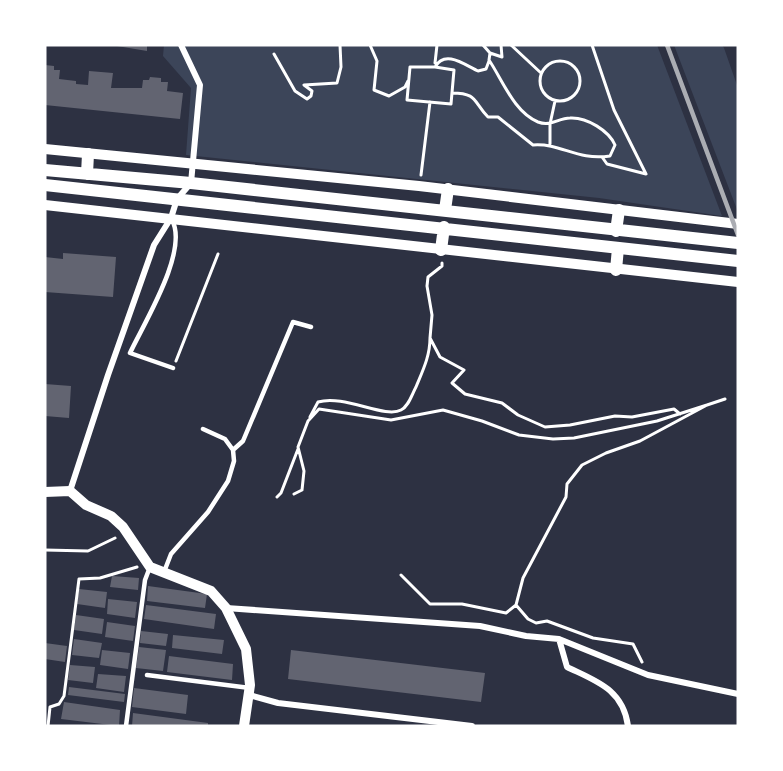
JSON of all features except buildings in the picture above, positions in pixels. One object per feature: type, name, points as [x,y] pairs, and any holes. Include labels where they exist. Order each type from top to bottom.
[{"type":"main road","points":[[87,174],[88,154]]},
{"type":"main road","points":[[45,170],[191,183],[738,243]]},
{"type":"main road","points":[[45,185],[738,261]]},
{"type":"main road","points":[[445,210],[448,189]]},
{"type":"main road","points":[[616,231],[618,210]]},
{"type":"main road","points":[[441,250],[444,228]]},
{"type":"main road","points":[[616,270],[618,248]]},
{"type":"street","points":[[70,491],[154,244],[171,218],[177,199],[191,183],[200,85],[181,45]]},
{"type":"street","points":[[45,149],[448,189],[738,224]]},
{"type":"street","points":[[45,205],[738,282]]},
{"type":"street","points":[[45,492],[70,491],[86,505],[111,516],[127,533],[149,566],[163,574],[211,591],[226,608],[246,649],[249,692],[244,726]]},
{"type":"street","points":[[226,608],[480,626],[526,636],[560,639],[648,675],[738,694]]},
{"type":"street","points":[[560,639],[567,667],[611,689],[627,717],[628,726]]},
{"type":"street","points":[[249,692],[278,703],[472,726]]},
{"type":"lane","points":[[171,218],[177,230],[175,255],[130,353],[173,368]]},
{"type":"lane","points":[[233,450],[243,441],[293,322],[310,327]]},
{"type":"lane","points":[[163,574],[171,554],[208,512],[228,482],[234,461],[233,450],[225,439],[203,429]]},
{"type":"lane","points":[[126,726],[145,579],[149,566]]},
{"type":"lane","points":[[147,675],[249,692]]},
{"type":"path","points":[[274,54],[295,92],[307,99],[311,96],[312,91],[304,85],[337,83],[341,67],[340,45]]},
{"type":"path","points":[[370,45],[377,61],[374,90],[389,96],[405,87],[409,81]]},
{"type":"path","points":[[435,65],[438,57],[437,45]]},
{"type":"path","points":[[483,45],[490,53],[502,57],[501,45]]},
{"type":"path","points":[[511,45],[541,74]]},
{"type":"path","points":[[592,45],[614,110],[646,174],[607,164],[602,157]]},
{"type":"path","points":[[435,65],[447,58],[455,58],[478,71],[486,69],[490,53]]},
{"type":"path","points":[[452,93],[465,93],[476,99],[488,117],[498,117],[533,145],[550,144],[572,154],[610,156],[615,145],[611,134],[580,118],[568,118],[550,124],[538,122],[517,105],[489,60]]},
{"type":"path","points":[[559,61],[570,63],[578,72],[580,83],[575,93],[566,100],[555,101],[545,95],[540,85],[541,74],[548,65],[559,61]]},
{"type":"path","points":[[435,65],[454,70],[451,104],[407,100],[409,81],[410,67],[435,65]]},
{"type":"path","points":[[550,144],[550,124],[555,101]]},
{"type":"path","points":[[419,186],[430,102]]},
{"type":"path","points":[[276,497],[281,493],[308,421],[318,402],[331,398],[390,412],[401,410],[409,402],[430,355],[432,315],[427,286],[428,277],[442,266],[441,250]]},
{"type":"path","points":[[173,368],[218,254]]},
{"type":"path","points":[[430,338],[440,357],[464,370],[452,383],[465,394],[502,403],[518,415],[545,427],[570,425],[615,416],[632,417],[674,409],[680,414]]},
{"type":"path","points":[[308,421],[319,409],[391,420],[442,411],[482,420],[519,435],[553,439],[574,438],[680,414],[725,399]]},
{"type":"path","points":[[401,575],[430,604],[462,604],[506,613],[516,605],[523,578],[566,497],[567,483],[582,465],[606,453],[640,441],[707,405]]},
{"type":"path","points":[[294,495],[302,490],[304,471],[298,447]]},
{"type":"path","points":[[45,550],[88,551],[127,533]]},
{"type":"path","points":[[48,726],[50,707],[59,704],[64,696],[80,579],[100,578],[149,566]]},
{"type":"path","points":[[516,605],[528,619],[536,623],[547,621],[593,638],[633,644],[648,675]]},
{"type":"shaded area","points":[[164,45],[657,45],[722,216],[599,198],[186,155],[191,88],[163,56]]},
{"type":"shaded area","points":[[674,45],[722,45],[724,48],[738,88],[738,212]]},
{"type":"railway","points":[[667,45],[738,235]]}]
